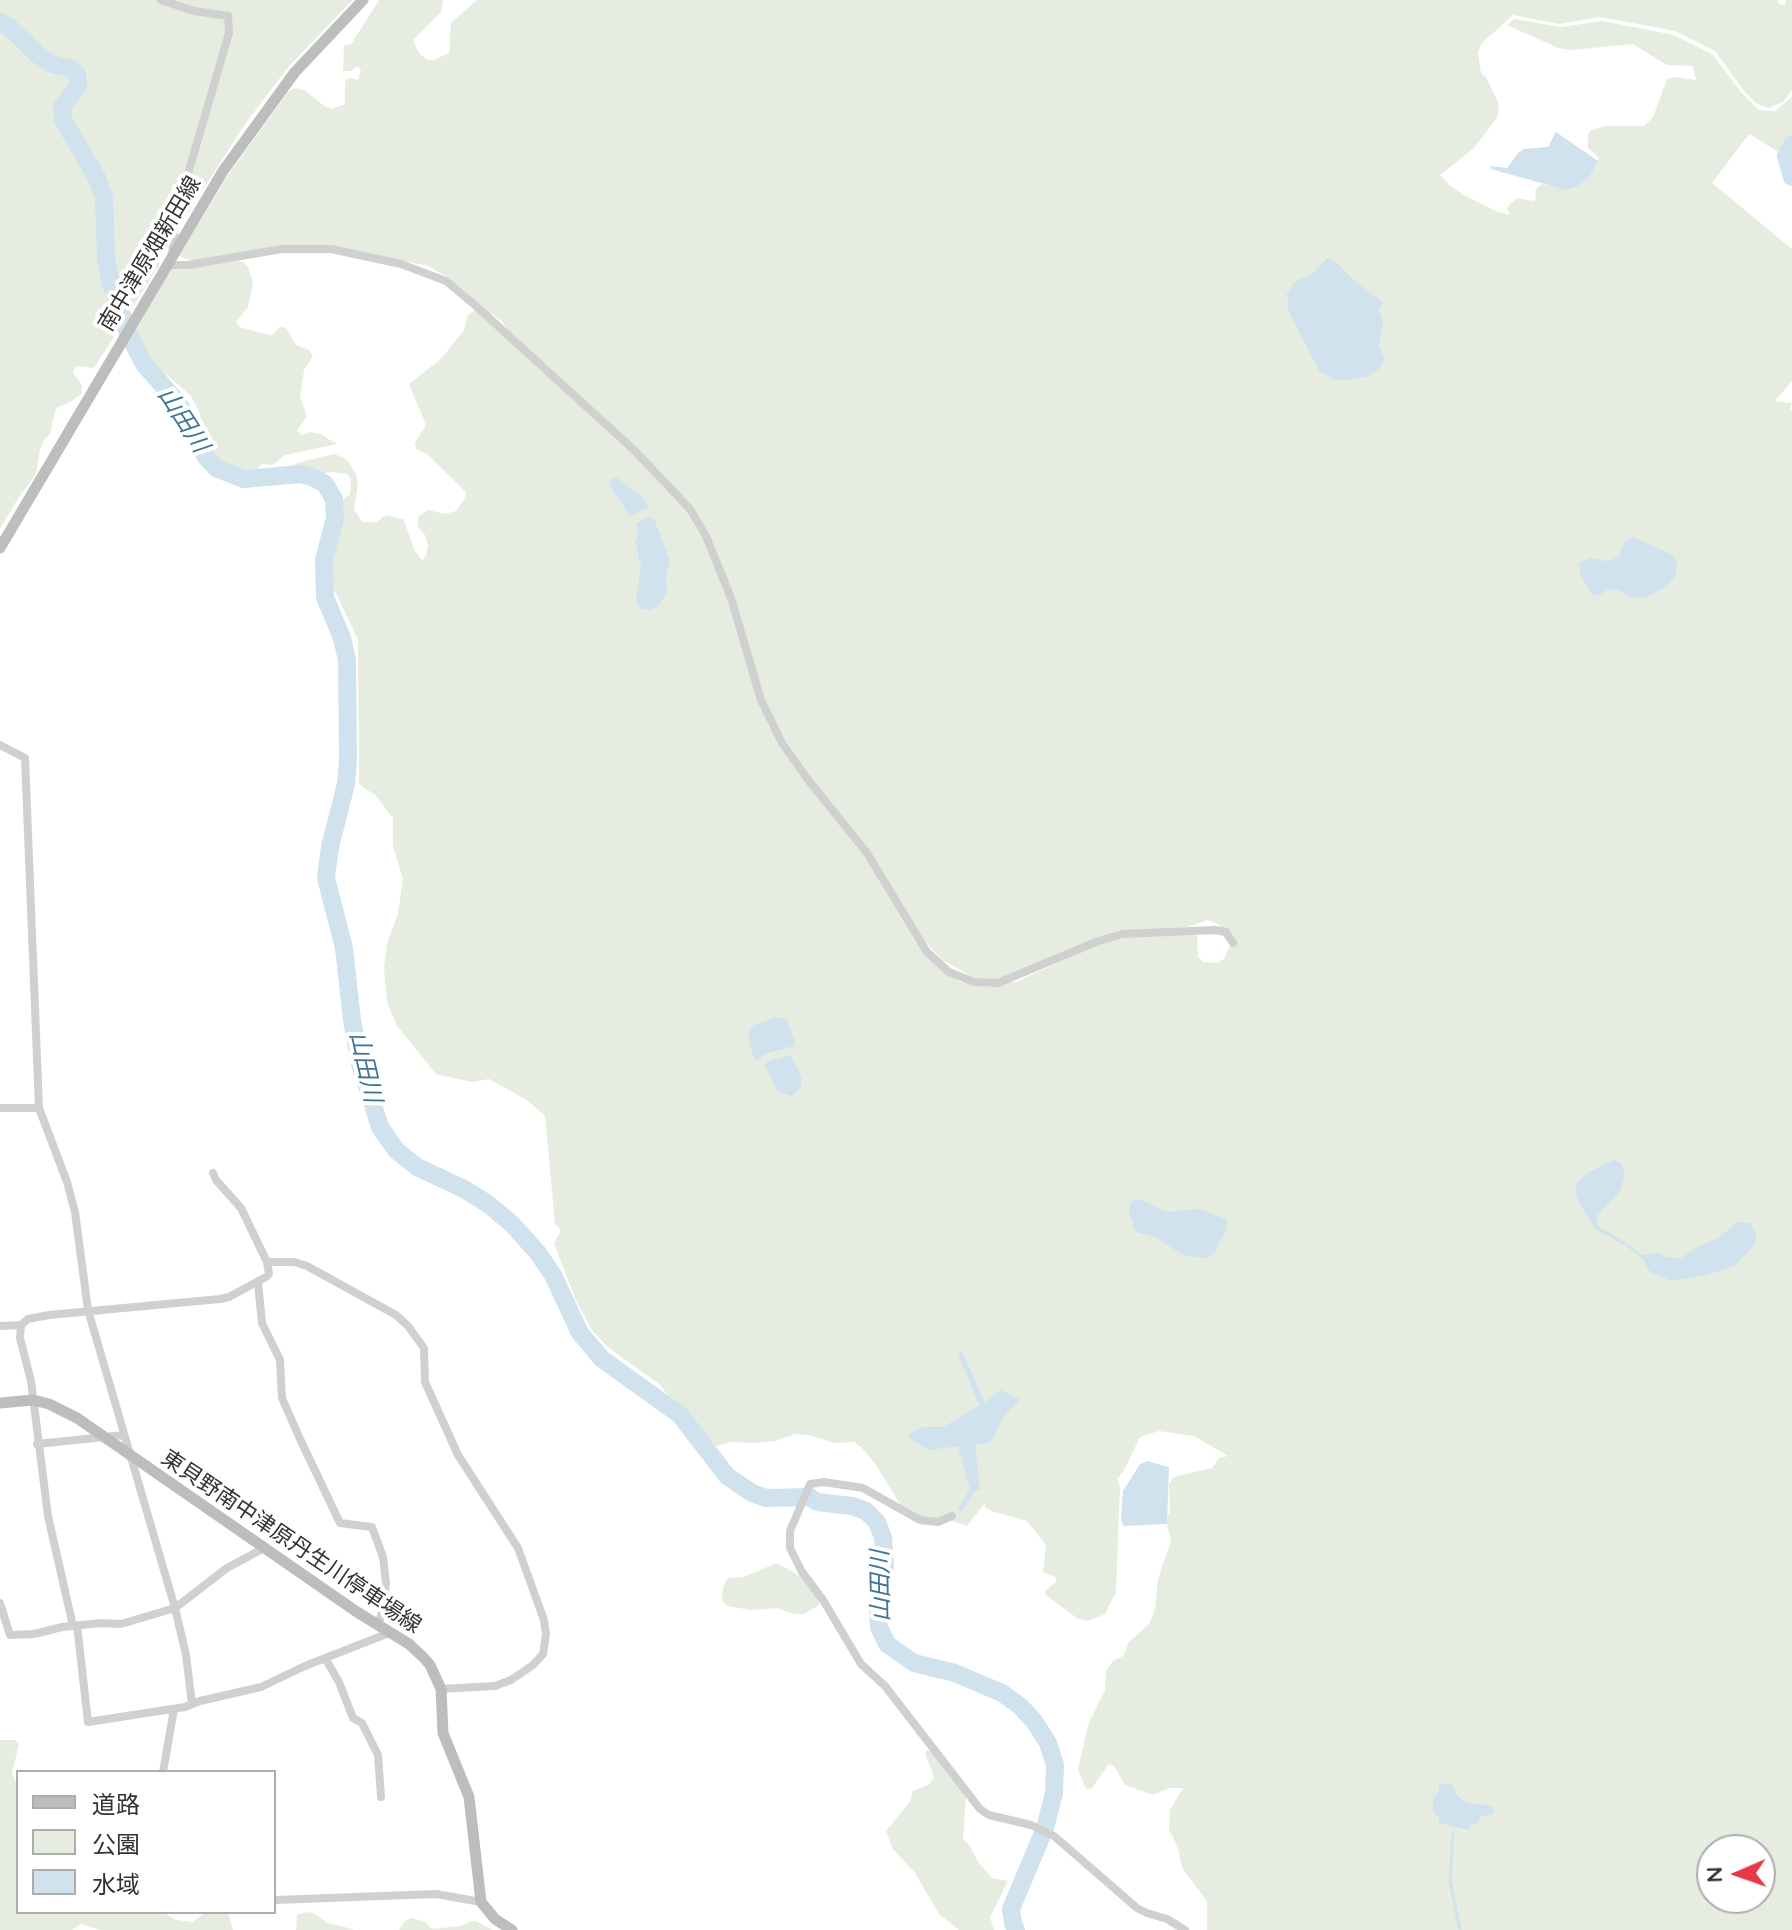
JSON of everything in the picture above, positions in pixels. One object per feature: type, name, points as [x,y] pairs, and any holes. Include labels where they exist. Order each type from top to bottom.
[{"type":"main road","name":"南中津原畑新田線","points":[[0,548],[223,171],[295,72],[363,0]]},
{"type":"main road","name":"東貝野南中津原丹生川停車場線","points":[[0,1403],[33,1400],[66,1411],[409,1644],[430,1665],[441,1689],[443,1733],[469,1797],[481,1902]]},
{"type":"main road","points":[[481,1902],[495,1919],[512,1930]]},
{"type":"street","points":[[161,0],[194,11],[228,16],[229,33],[176,215],[170,261],[188,265],[282,249],[331,249],[401,264],[446,281],[634,450],[690,509],[706,536],[731,598],[761,700],[782,743],[867,853],[927,952],[949,972],[974,982],[998,983],[1122,934],[1215,930],[1226,932],[1233,943]]},
{"type":"street","points":[[0,745],[25,758],[39,1108],[75,1212],[88,1310],[175,1608],[186,1655],[192,1704]]},
{"type":"street","points":[[0,1108],[39,1108]]},
{"type":"street","points":[[0,1326],[21,1325],[28,1319],[88,1310],[220,1299],[258,1283],[269,1274],[267,1262],[241,1208],[213,1173]]},
{"type":"street","points":[[267,1262],[294,1262],[307,1266],[396,1315],[408,1326],[424,1348],[425,1382],[458,1455],[518,1548],[544,1620],[546,1634],[543,1654],[511,1680],[495,1686],[441,1689]]},
{"type":"street","points":[[258,1283],[262,1323],[280,1360],[282,1398],[336,1519],[344,1525],[372,1527],[383,1557],[386,1583],[378,1625]]},
{"type":"street","points":[[21,1325],[20,1338],[33,1400],[49,1524],[75,1625],[88,1722],[174,1709],[272,1684],[325,1658],[389,1633]]},
{"type":"street","points":[[37,1444],[124,1435]]},
{"type":"street","points":[[952,1516],[938,1522],[920,1520],[863,1488],[824,1482],[810,1484],[789,1538],[792,1556],[861,1664],[885,1686],[980,1809],[1001,1819],[1031,1825],[1054,1836],[1137,1908],[1167,1919],[1185,1930]]},
{"type":"street","points":[[0,1603],[10,1635],[34,1634],[75,1625],[121,1624],[175,1608],[227,1568],[264,1548]]},
{"type":"street","points":[[325,1658],[339,1682],[353,1718],[362,1723],[378,1755],[381,1797]]},
{"type":"street","points":[[163,1770],[174,1709]]},
{"type":"street","points":[[276,1900],[436,1894],[481,1902]]},
{"type":"green space","points":[[0,0],[353,0],[289,66],[243,127],[176,232],[160,242],[155,252],[160,264],[94,368],[76,366],[73,373],[82,385],[82,393],[56,408],[50,434],[40,450],[36,474],[0,529]]},
{"type":"green space","points":[[379,0],[443,0],[441,12],[413,40],[419,53],[427,60],[434,60],[449,53],[451,23],[477,0],[1778,0],[1779,4],[1785,5],[1786,0],[1792,0],[1792,90],[1783,102],[1768,108],[1757,104],[1744,91],[1715,51],[1675,31],[1600,17],[1559,24],[1513,15],[1482,43],[1478,52],[1481,73],[1499,104],[1497,118],[1473,149],[1440,175],[1464,195],[1510,215],[1507,208],[1510,204],[1518,198],[1536,199],[1535,191],[1541,184],[1573,189],[1590,176],[1599,158],[1588,148],[1590,131],[1605,126],[1644,126],[1653,117],[1667,79],[1696,80],[1693,66],[1667,65],[1633,44],[1571,50],[1558,48],[1507,25],[1514,19],[1561,27],[1603,21],[1674,35],[1712,54],[1759,110],[1775,111],[1792,97],[1792,140],[1785,151],[1777,151],[1749,134],[1712,183],[1792,249],[1792,381],[1775,401],[1792,403],[1792,1930],[1207,1930],[1207,1901],[1182,1868],[1178,1848],[1169,1829],[1170,1810],[1183,1788],[1169,1788],[1153,1795],[1125,1785],[1114,1766],[1109,1764],[1091,1789],[1086,1789],[1078,1770],[1088,1725],[1105,1690],[1106,1671],[1113,1661],[1123,1656],[1129,1642],[1149,1624],[1155,1609],[1158,1579],[1171,1541],[1166,1519],[1170,1512],[1169,1484],[1174,1477],[1212,1468],[1219,1458],[1228,1456],[1194,1436],[1159,1431],[1140,1437],[1117,1479],[1120,1487],[1116,1592],[1105,1614],[1088,1621],[1078,1619],[1046,1595],[1045,1591],[1056,1582],[1056,1577],[1043,1572],[1046,1545],[1027,1521],[991,1511],[985,1503],[967,1526],[952,1521],[949,1515],[922,1520],[903,1509],[874,1462],[854,1442],[834,1443],[795,1434],[775,1441],[729,1442],[717,1446],[707,1443],[659,1384],[609,1348],[592,1330],[576,1301],[554,1243],[561,1230],[555,1224],[545,1116],[527,1100],[489,1079],[472,1082],[436,1074],[397,1026],[387,1002],[384,969],[387,944],[398,913],[403,879],[393,846],[393,818],[376,796],[359,784],[358,640],[336,593],[333,589],[323,591],[320,583],[326,532],[340,502],[350,494],[351,479],[347,474],[332,472],[300,477],[294,465],[335,454],[347,460],[356,474],[358,485],[354,509],[362,522],[377,522],[386,515],[403,519],[415,551],[422,560],[428,545],[418,527],[418,517],[428,510],[445,514],[456,511],[466,492],[427,454],[416,449],[415,443],[426,425],[409,384],[441,359],[464,330],[468,315],[475,310],[616,438],[616,431],[515,339],[501,320],[477,305],[446,276],[428,266],[309,245],[239,253],[195,262],[179,256],[228,175],[289,91],[296,88],[306,91],[332,109],[345,104],[345,81],[349,78],[358,80],[361,71],[358,66],[351,71],[343,71],[344,46],[352,43]],"holes":[[[675,489],[692,508],[708,535],[734,597],[764,699],[775,725],[810,776],[869,851],[919,934],[941,959],[978,980],[1001,980],[1095,939],[1120,932],[1187,927],[1207,920],[1234,936],[1235,944],[1230,945],[1224,959],[1217,963],[1204,962],[1198,957],[1197,933],[1135,935],[1098,944],[1018,981],[999,985],[986,987],[961,982],[941,970],[923,952],[859,847],[795,768],[770,728],[729,599],[710,551]],[[1439,1783],[1450,1784],[1458,1796],[1468,1803],[1491,1805],[1494,1814],[1480,1817],[1468,1831],[1439,1823],[1439,1818],[1433,1813],[1433,1798],[1438,1792]]]},
{"type":"green space","points":[[232,260],[244,262],[253,284],[248,307],[236,322],[241,328],[273,335],[279,327],[286,328],[296,345],[309,350],[313,356],[304,370],[300,397],[307,416],[297,431],[302,435],[310,432],[320,434],[337,444],[285,455],[273,465],[262,464],[256,470],[242,473],[234,471],[211,454],[200,414],[191,396],[143,354],[132,335],[171,268]]},
{"type":"green space","points":[[777,1563],[805,1579],[820,1600],[819,1605],[804,1614],[794,1614],[777,1608],[751,1610],[727,1606],[722,1600],[723,1587],[728,1578],[743,1577]]},
{"type":"green space","points":[[0,1740],[15,1740],[19,1744],[12,1773],[16,1782],[16,1914],[166,1914],[176,1920],[192,1922],[203,1914],[229,1914],[233,1930],[101,1930],[81,1924],[72,1930],[0,1930]]},
{"type":"green space","points":[[926,1750],[935,1753],[966,1797],[963,1839],[992,1878],[1008,1881],[990,1917],[994,1930],[959,1930],[939,1914],[915,1873],[893,1849],[886,1831],[910,1802],[913,1791],[930,1784],[934,1776]]},
{"type":"green space","points":[[307,1912],[328,1923],[356,1930],[296,1930],[297,1915]]},
{"type":"green space","points":[[412,1918],[426,1922],[431,1929],[476,1921],[492,1930],[399,1930],[405,1921]]},
{"type":"water","points":[[1556,132],[1598,161],[1590,176],[1577,187],[1566,190],[1491,169],[1490,166],[1507,168],[1524,149],[1548,147]]},
{"type":"water","points":[[1327,258],[1334,260],[1383,303],[1379,309],[1383,322],[1379,345],[1385,360],[1379,369],[1366,377],[1336,381],[1319,371],[1288,310],[1285,294],[1288,294],[1293,283],[1315,272]]},
{"type":"water","points":[[611,478],[617,478],[644,499],[648,506],[646,509],[630,516],[609,484]]},
{"type":"water","points":[[648,517],[654,519],[670,560],[666,574],[667,593],[657,607],[650,610],[640,608],[636,599],[641,566],[635,542],[639,532],[636,524]]},
{"type":"water","points":[[1633,537],[1673,555],[1677,564],[1676,576],[1667,586],[1645,598],[1629,596],[1615,589],[1598,596],[1592,594],[1580,574],[1579,563],[1589,558],[1614,559],[1620,554],[1624,543]]},
{"type":"water","points":[[775,1017],[787,1019],[794,1046],[767,1053],[756,1061],[748,1033],[755,1025]]},
{"type":"water","points":[[790,1055],[802,1077],[800,1089],[792,1096],[778,1092],[765,1065]]},
{"type":"water","points":[[1614,1160],[1622,1164],[1625,1175],[1620,1191],[1597,1216],[1597,1223],[1641,1255],[1659,1253],[1681,1258],[1718,1238],[1738,1222],[1750,1223],[1756,1242],[1736,1265],[1707,1275],[1671,1281],[1650,1272],[1643,1259],[1595,1229],[1575,1194],[1577,1182],[1589,1172]]},
{"type":"water","points":[[1142,1200],[1166,1212],[1199,1209],[1226,1219],[1227,1227],[1214,1254],[1204,1258],[1185,1256],[1155,1237],[1136,1232],[1129,1212],[1130,1204]]},
{"type":"water","points":[[962,1351],[985,1403],[1000,1390],[1020,1399],[1004,1416],[990,1443],[975,1445],[980,1490],[975,1491],[962,1511],[958,1509],[970,1489],[958,1446],[929,1450],[908,1437],[924,1427],[944,1427],[979,1405],[958,1354]]},
{"type":"water","points":[[1147,1461],[1169,1467],[1167,1524],[1124,1526],[1121,1520],[1123,1491],[1140,1464]]},
{"type":"water","points":[[1439,1783],[1451,1784],[1458,1796],[1468,1803],[1491,1805],[1494,1814],[1480,1817],[1477,1824],[1471,1824],[1469,1831],[1439,1823],[1439,1818],[1433,1813],[1433,1798],[1438,1792]]},
{"type":"waterway","name":"山田川","points":[[0,22],[38,55],[52,64],[72,69],[77,75],[78,86],[62,107],[63,120],[97,178],[104,197],[106,258],[110,280],[128,333],[144,364],[179,404],[206,457],[216,468],[244,479],[301,474],[312,477],[325,484],[334,499],[335,518],[324,560],[325,597],[342,638],[347,660],[348,760],[346,784],[330,847],[326,878],[344,948],[360,1064],[380,1127],[396,1150],[417,1167],[464,1189],[512,1224],[553,1275],[580,1333],[602,1359],[680,1415],[727,1476],[752,1493],[766,1498],[810,1497],[817,1502],[852,1506],[866,1511],[877,1522],[883,1538],[885,1566],[878,1608],[879,1627],[887,1644],[914,1663],[955,1673],[1002,1693],[1034,1721],[1048,1743],[1055,1765],[1054,1793],[1045,1828],[1011,1909],[1016,1930]]},
{"type":"waterway","points":[[1792,145],[1786,156],[1792,177]]},
{"type":"waterway","points":[[1453,1833],[1450,1880],[1460,1930]]}]
